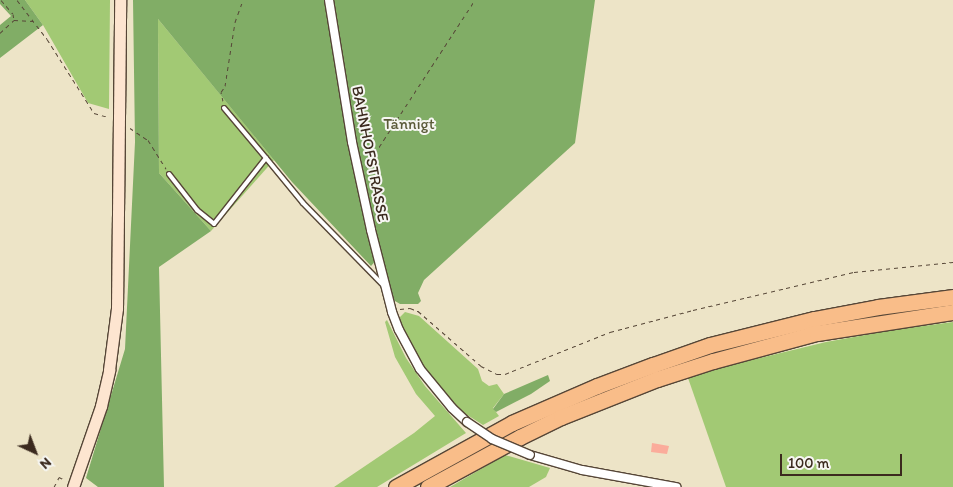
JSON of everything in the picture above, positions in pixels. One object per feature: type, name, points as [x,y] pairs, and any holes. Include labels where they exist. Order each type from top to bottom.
[{"type":"highway","points":[[396,487],[512,423],[652,364],[710,345],[814,319],[878,307],[953,297]]},
{"type":"highway","points":[[428,487],[528,433],[657,379],[713,361],[817,334],[953,312]]},
{"type":"main road","points":[[74,486],[99,414],[114,340],[118,292],[120,0]]},
{"type":"street","name":"BAHNHOFSTRASSE","points":[[329,0],[359,177],[371,230],[388,289],[392,312],[399,330],[420,369],[452,408],[467,422],[492,439],[530,455],[582,470],[676,487]]},
{"type":"lane","points":[[224,108],[304,203],[388,289]]},
{"type":"lane","points":[[169,174],[196,210],[214,224],[266,158]]},
{"type":"path","points":[[2,0],[14,14],[14,20]]},
{"type":"path","points":[[17,0],[34,21],[94,112],[119,121],[148,140],[169,174]]},
{"type":"path","points":[[224,108],[222,92],[235,22],[243,0]]},
{"type":"path","points":[[359,177],[475,0]]},
{"type":"path","points":[[0,33],[14,20],[34,21]]},
{"type":"path","points":[[392,312],[402,308],[418,311],[480,366],[497,374],[505,374],[610,332],[694,310],[854,272],[953,262]]},
{"type":"path","points":[[54,487],[59,477],[74,486]]},
{"type":"green space","points":[[0,0],[25,0],[43,25],[0,58],[0,25],[11,16],[0,4]]},
{"type":"green space","points":[[25,0],[110,0],[109,109],[88,103],[43,25]]},
{"type":"green space","name":"Tännigt","points":[[133,0],[595,0],[575,143],[424,280],[418,293],[421,301],[418,304],[400,304],[395,301],[391,296],[379,257],[371,266],[292,182],[158,19],[159,173],[211,231],[159,267],[164,487],[98,487],[86,478],[125,349],[135,142]]},
{"type":"green space","points":[[158,19],[274,160],[211,231],[159,173]]},
{"type":"green space","points":[[405,312],[419,316],[478,369],[482,381],[489,386],[497,384],[504,394],[493,408],[499,416],[483,425],[461,411],[441,393],[425,373],[403,332],[398,319]]},
{"type":"green space","points":[[387,320],[406,358],[425,386],[466,433],[377,487],[334,487],[414,433],[435,416],[416,394],[395,357],[385,322]]},
{"type":"green space","points":[[953,322],[953,487],[726,487],[688,378],[731,365],[826,342]]},
{"type":"green space","points":[[548,375],[550,381],[531,394],[496,412],[493,409],[504,394]]},
{"type":"green space","points":[[505,455],[550,468],[546,477],[529,487],[450,487]]},
{"type":"building","points":[[652,443],[669,446],[667,454],[651,452]]}]
